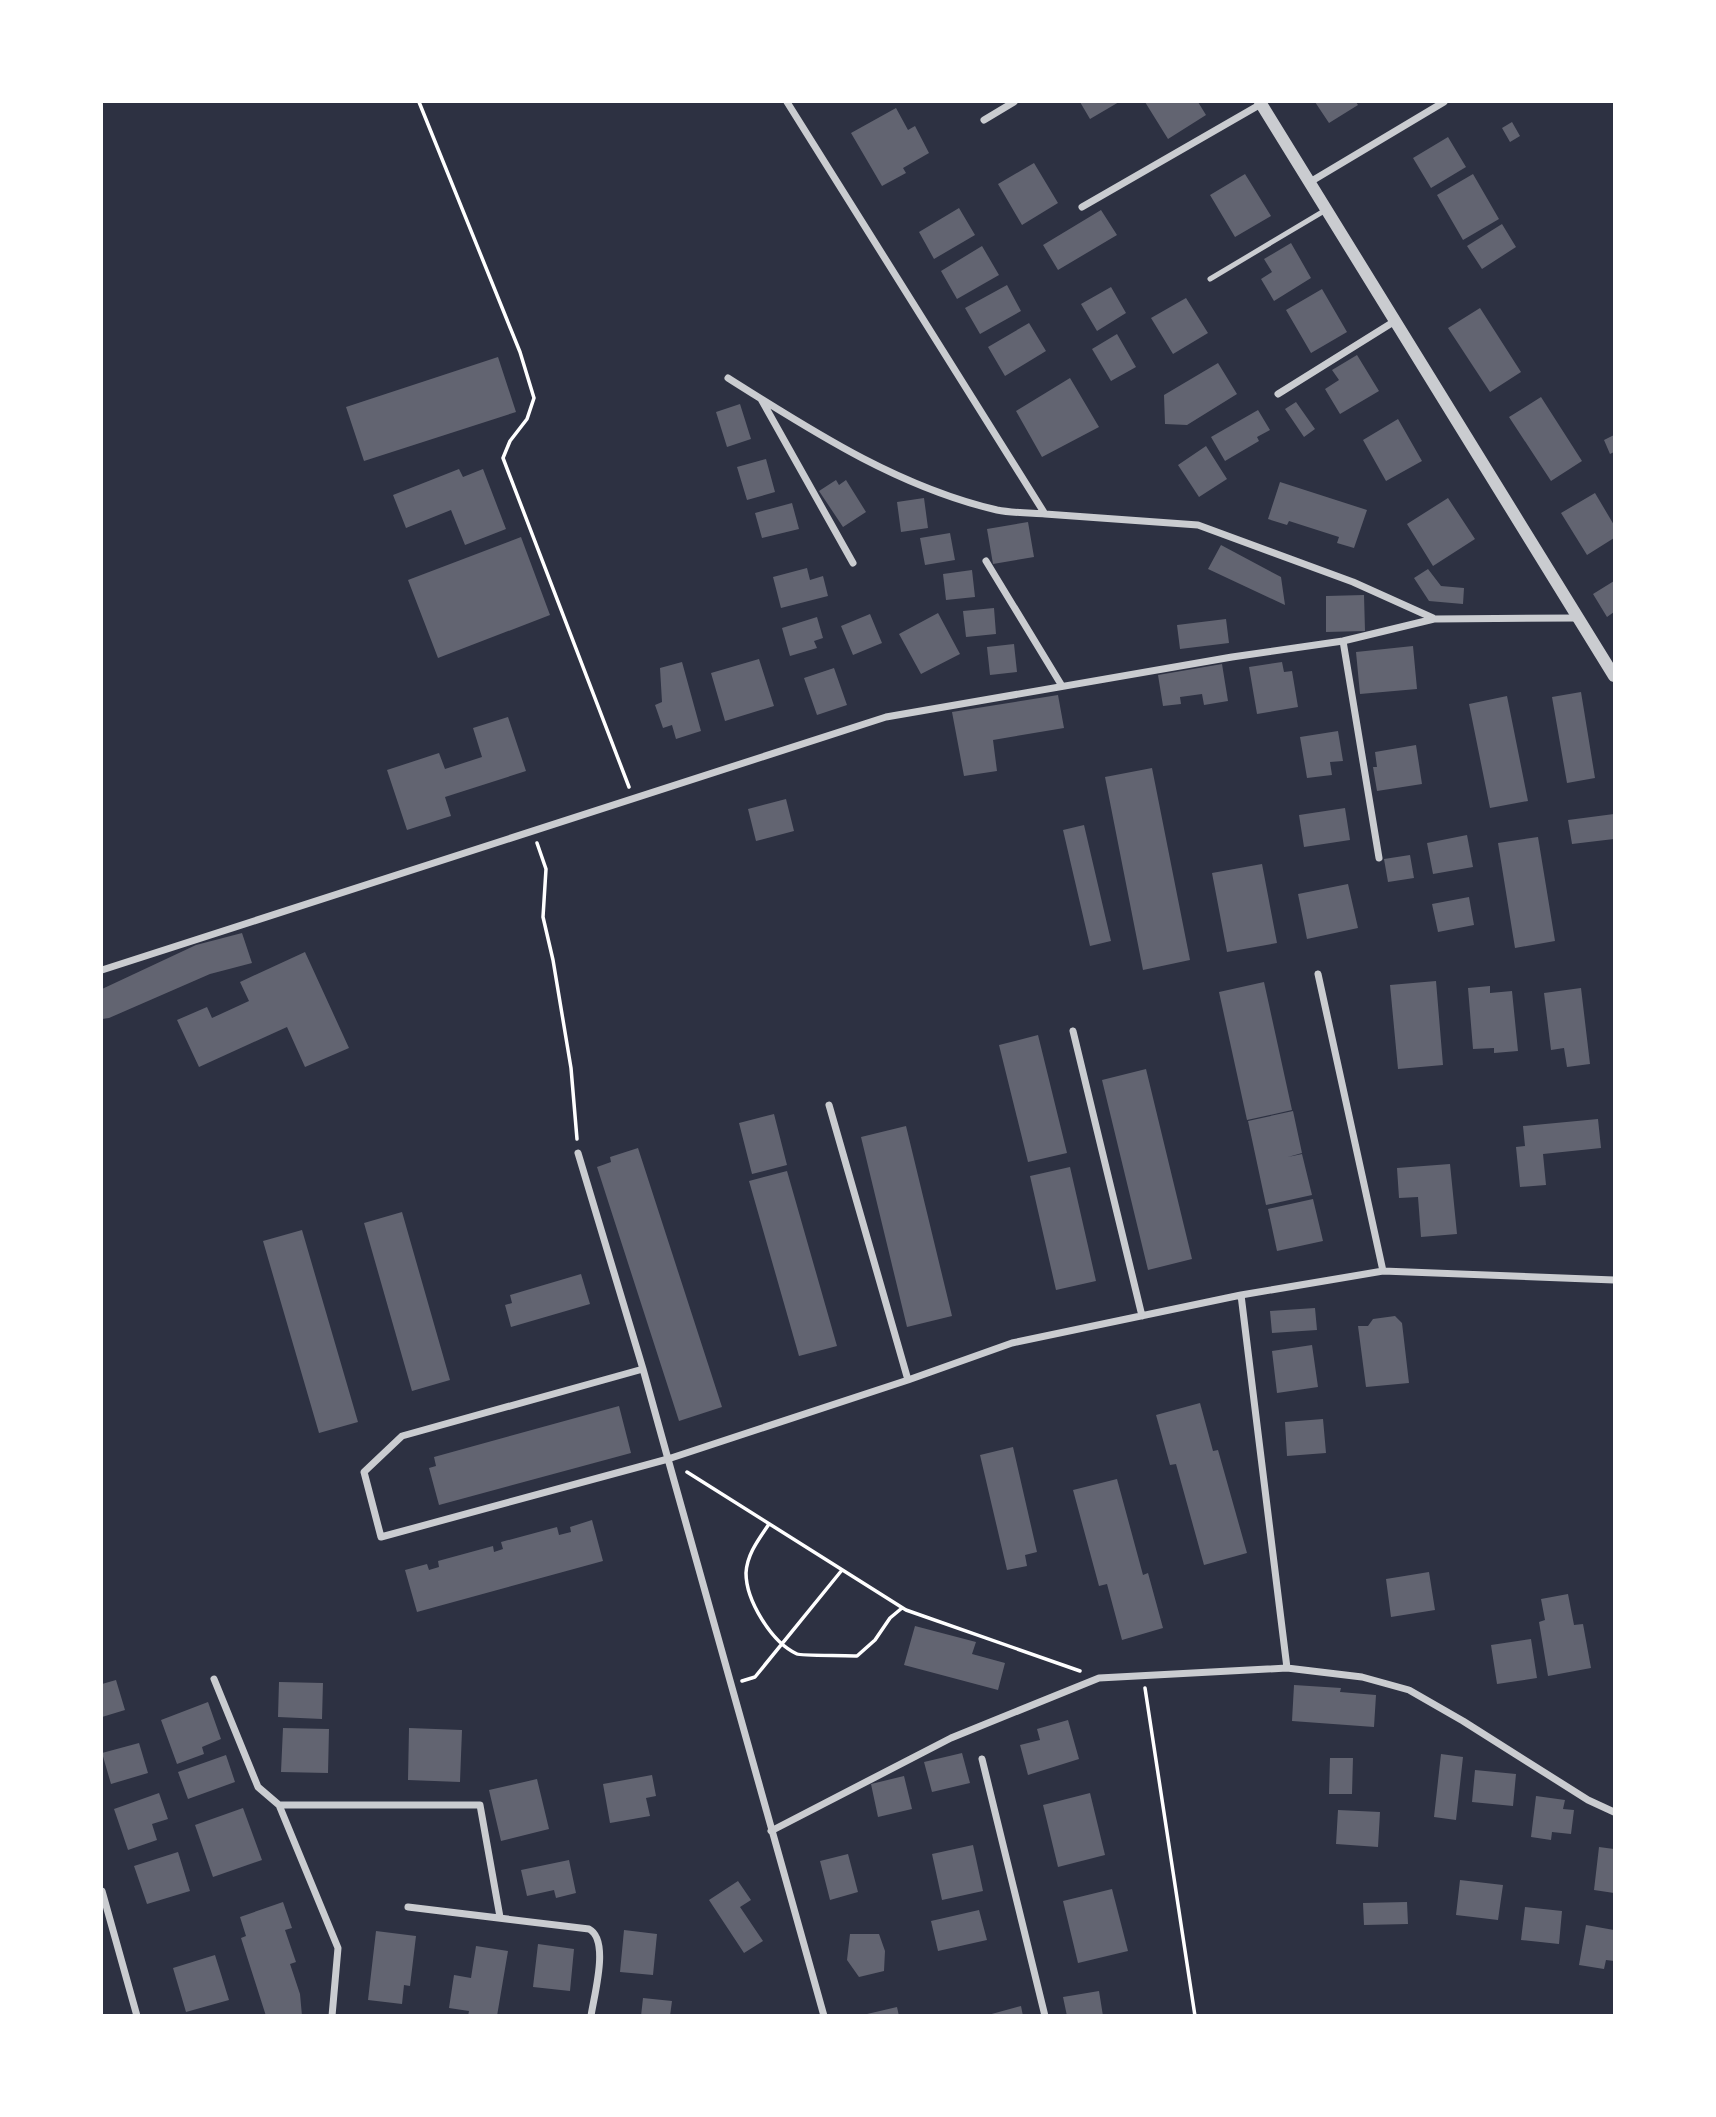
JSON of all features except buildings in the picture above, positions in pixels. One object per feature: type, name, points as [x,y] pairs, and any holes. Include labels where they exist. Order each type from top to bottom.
[{"type":"street","points":[[787,102],[1045,514]]},
{"type":"street","points":[[985,120],[1014,102]]},
{"type":"street","points":[[1310,182],[1444,102]]},
{"type":"street","points":[[1082,207],[1261,103],[1615,676]]},
{"type":"street","points":[[1278,394],[1395,321]]},
{"type":"street","points":[[727,377],[822,437],[925,488],[998,510],[1198,525],[1353,582],[1434,619]]},
{"type":"street","points":[[760,398],[853,563]]},
{"type":"street","points":[[985,561],[1062,686]]},
{"type":"street","points":[[102,970],[886,717],[1232,657],[1343,641],[1434,619],[1578,618]]},
{"type":"street","points":[[1343,641],[1379,858]]},
{"type":"street","points":[[1318,974],[1383,1271]]},
{"type":"street","points":[[1073,1031],[1142,1315]]},
{"type":"street","points":[[829,1105],[908,1380]]},
{"type":"street","points":[[578,1153],[643,1369],[824,2015]]},
{"type":"street","points":[[643,1369],[402,1436],[365,1472],[381,1537],[668,1459],[1012,1343],[1142,1315],[1383,1271],[1615,1280]]},
{"type":"street","points":[[1241,1295],[1287,1668]]},
{"type":"street","points":[[771,1832],[951,1738],[1099,1678],[1287,1668],[1362,1677],[1409,1690],[1588,1800],[1615,1812]]},
{"type":"street","points":[[214,1679],[258,1787],[279,1805],[338,1948],[332,2015]]},
{"type":"street","points":[[982,1759],[1045,2015]]},
{"type":"street","points":[[279,1805],[480,1805],[500,1917]]},
{"type":"street","points":[[102,1891],[137,2015]]},
{"type":"street","points":[[408,1907],[589,1929],[596,1933],[600,1943],[591,2015]]},
{"type":"lane","points":[[1210,279],[1326,209]]},
{"type":"path","points":[[419,102],[520,352],[534,398],[527,419],[510,441],[503,458],[633,799]]},
{"type":"path","points":[[533,831],[546,869],[543,918],[553,960],[571,1068],[578,1153]]},
{"type":"path","points":[[668,1459],[902,1608],[1099,1678]]},
{"type":"path","points":[[769,1524],[753,1547],[746,1572],[750,1597],[764,1625],[798,1654],[856,1656],[875,1640],[890,1618],[902,1608]]},
{"type":"path","points":[[730,1684],[755,1677],[842,1570]]},
{"type":"path","points":[[1143,1676],[1195,2015]]}]
